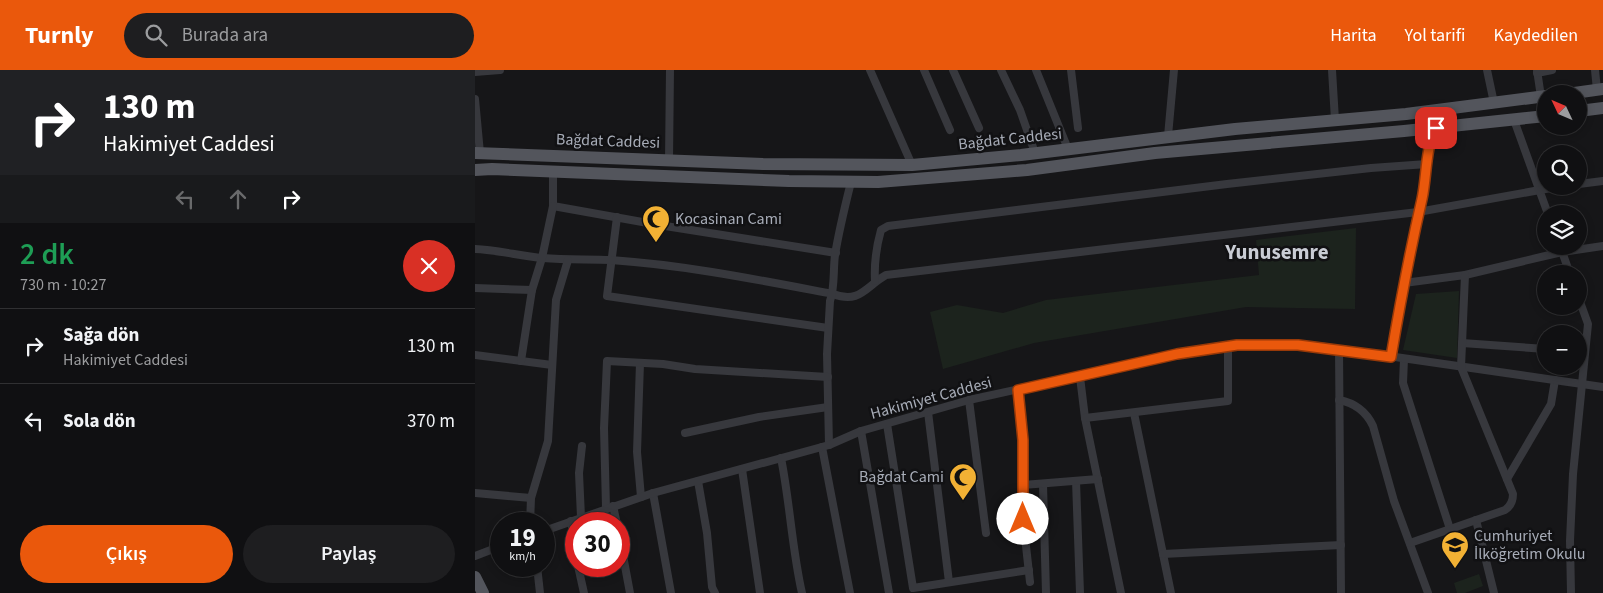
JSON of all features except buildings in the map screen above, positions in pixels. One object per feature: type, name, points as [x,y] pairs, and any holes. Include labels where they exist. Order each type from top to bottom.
[{"type":"main road","points":[[1587,92],[1600,90]]},
{"type":"main road","name":"Bağdat Caddesi","points":[[477,153],[763,164],[912,165],[1035,153],[1168,136],[1406,114],[1537,98]]},
{"type":"main road","points":[[1587,110],[1603,108]]},
{"type":"main road","name":"Bağdat Caddesi","points":[[475,170],[877,182],[1027,170],[1155,154],[1537,117]]},
{"type":"main road","points":[[475,577],[483,593]]},
{"type":"street","points":[[475,72],[500,70]]},
{"type":"street","points":[[669,160],[670,70]]},
{"type":"street","points":[[870,70],[912,165]]},
{"type":"street","points":[[924,70],[950,130]]},
{"type":"street","points":[[1001,70],[1020,110],[1035,153]]},
{"type":"street","points":[[1036,70],[1068,149]]},
{"type":"street","points":[[1071,70],[1078,128]]},
{"type":"street","points":[[1168,136],[1174,70]]},
{"type":"street","points":[[1332,70],[1335,120]]},
{"type":"street","points":[[1487,70],[1494,103]]},
{"type":"street","points":[[1541,85],[1537,71],[1552,70]]},
{"type":"street","points":[[1595,70],[1600,90]]},
{"type":"street","points":[[955,71],[979,128]]},
{"type":"street","points":[[475,99],[477,153]]},
{"type":"street","points":[[1514,120],[1537,183]]},
{"type":"street","points":[[1391,357],[1422,198],[1431,138],[1436,128]]},
{"type":"street","points":[[875,281],[875,253],[881,230],[888,226],[1265,180],[1371,168],[1427,164]]},
{"type":"street","points":[[521,361],[532,290],[542,258],[553,206],[553,171]]},
{"type":"street","points":[[1587,183],[1603,181]]},
{"type":"street","points":[[850,593],[825,446],[828,407],[828,328],[830,301],[833,294],[832,277],[851,182]]},
{"type":"street","points":[[475,249],[542,258],[611,260],[745,277],[833,294],[843,298],[861,294],[886,274],[1418,212],[1537,189]]},
{"type":"street","points":[[553,206],[836,253]]},
{"type":"street","points":[[617,217],[607,296],[828,328]]},
{"type":"street","points":[[1587,247],[1603,246]]},
{"type":"street","points":[[1404,283],[1465,275],[1539,255]]},
{"type":"street","points":[[530,512],[531,498],[548,442],[556,300],[568,260]]},
{"type":"street","points":[[1409,543],[1505,510],[1513,500],[1513,494],[1461,367],[1465,275]]},
{"type":"street","points":[[475,288],[532,290]]},
{"type":"street","points":[[1585,315],[1588,324],[1587,328]]},
{"type":"street","points":[[1462,343],[1537,348]]},
{"type":"street","name":"Hakimiyet Caddesi","points":[[596,512],[653,493],[825,446],[861,431],[969,400],[1177,354],[1228,346],[1278,344],[1339,349],[1603,387]]},
{"type":"street","points":[[1085,418],[1228,401],[1228,346]]},
{"type":"street","points":[[1339,349],[1341,593]]},
{"type":"street","points":[[475,355],[552,365]]},
{"type":"street","points":[[1404,359],[1403,384],[1449,529]]},
{"type":"street","points":[[612,512],[610,507],[604,438],[607,361],[663,364],[703,370],[828,377]]},
{"type":"street","points":[[640,363],[637,452],[641,497]]},
{"type":"street","points":[[1571,593],[1570,541],[1581,375]]},
{"type":"street","points":[[1079,377],[1085,418],[1121,593]]},
{"type":"street","points":[[1507,479],[1551,404],[1555,380]]},
{"type":"street","points":[[1018,390],[1023,440],[1023,519],[1030,582]]},
{"type":"street","points":[[969,400],[986,533]]},
{"type":"street","points":[[1339,400],[1355,406],[1364,412],[1371,421],[1394,500],[1428,593]]},
{"type":"street","points":[[685,433],[759,417],[828,407]]},
{"type":"street","points":[[928,412],[949,582]]},
{"type":"street","points":[[1134,413],[1171,593]]},
{"type":"street","points":[[887,424],[913,588],[921,590],[949,582],[1029,570]]},
{"type":"street","points":[[861,431],[889,593]]},
{"type":"street","points":[[581,512],[579,473],[582,446]]},
{"type":"street","points":[[781,458],[788,493],[802,593]]},
{"type":"street","points":[[742,469],[760,593]]},
{"type":"street","points":[[1023,485],[1098,479]]},
{"type":"street","points":[[698,481],[707,532],[712,587],[715,593]]},
{"type":"street","points":[[1076,481],[1080,593]]},
{"type":"street","points":[[1043,484],[1046,593]]},
{"type":"street","points":[[475,493],[531,498]]},
{"type":"street","points":[[653,493],[671,593]]},
{"type":"street","points":[[1476,520],[1494,593]]},
{"type":"street","points":[[1163,554],[1341,545]]},
{"type":"street","points":[[475,556],[490,550]]},
{"type":"street","points":[[538,577],[539,593]]},
{"type":"street","points":[[580,577],[584,593]]},
{"type":"street","points":[[627,577],[630,593]]},
{"type":"shaded area","points":[[1356,228],[1355,309],[1246,307],[1034,343],[943,369],[930,312],[957,305],[1003,313],[1046,300],[1259,275],[1256,240]]},
{"type":"shaded area","points":[[1459,291],[1457,358],[1403,350],[1416,294]]},
{"type":"shaded area","points":[[1479,574],[1483,586],[1465,593],[1457,593],[1454,583]]},
{"type":"place","name":"Kocasinan Cami","points":[[656,243]]},
{"type":"place","name":"Bağdat Cami","points":[[963,501]]},
{"type":"place","name":"Cumhuriyet İlköğretim Okulu","points":[[1455,569]]},
{"type":"district","name":"Yunusemre","points":[[1277,252]]},
{"type":"route","points":[[1023,519],[1023,440],[1018,390],[1177,354],[1237,345],[1298,345],[1391,357],[1407,265],[1422,198],[1431,138],[1436,128]]}]
